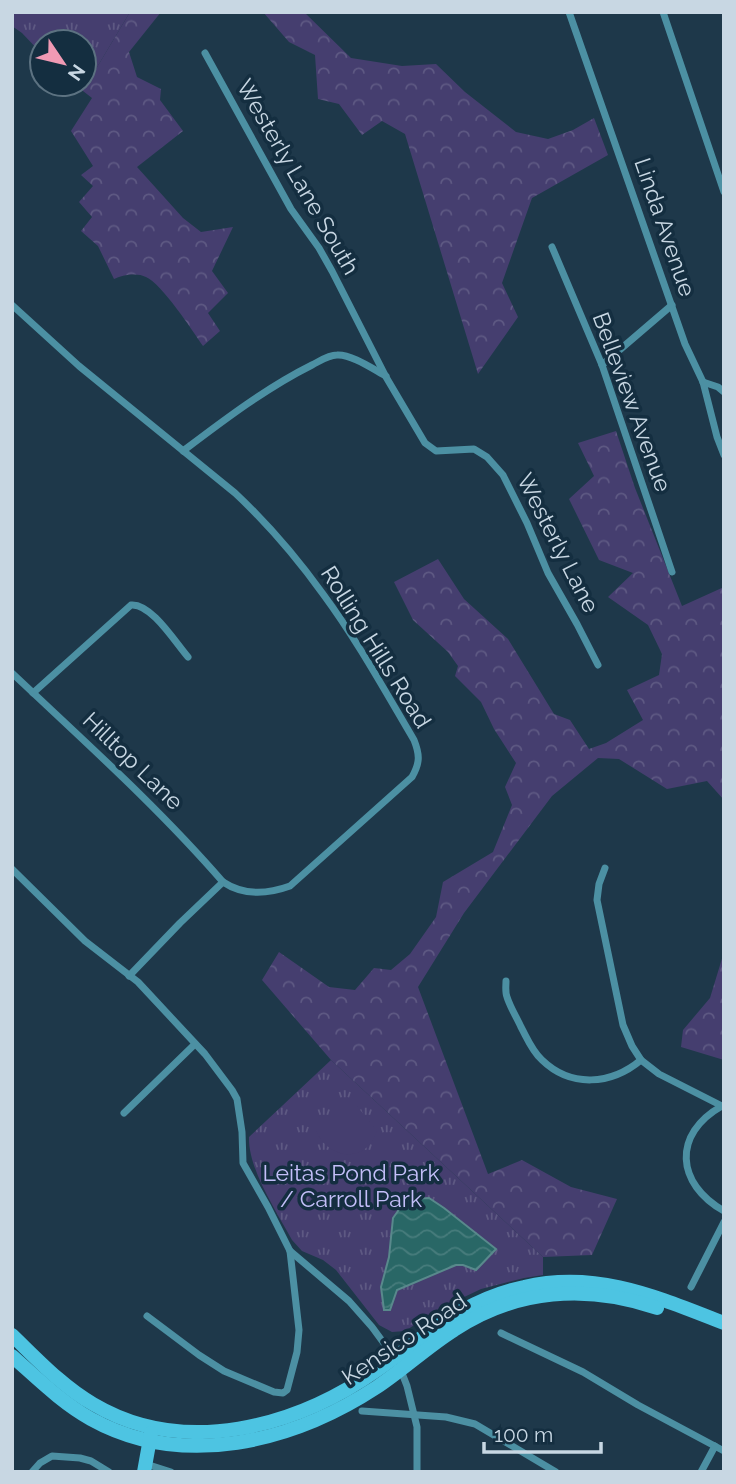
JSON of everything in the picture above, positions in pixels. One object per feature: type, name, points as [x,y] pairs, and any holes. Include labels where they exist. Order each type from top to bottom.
[{"type":"street","name":"Linda Avenue","points":[[569,12],[685,344],[703,382],[724,455]]},
{"type":"street","points":[[663,12],[724,192]]},
{"type":"street","name":"Westerly Lane South","points":[[205,53],[291,209],[319,248],[357,321]]},
{"type":"street","name":"Belleview Avenue","points":[[552,247],[602,365],[672,572]]},
{"type":"street","name":"Rolling Hills Road","points":[[12,305],[79,366],[249,507],[325,596],[414,740],[419,754],[418,766],[412,778],[290,886],[275,892],[262,893],[233,888],[223,882]]},
{"type":"street","points":[[602,365],[672,305]]},
{"type":"street","name":"Westerly Lane","points":[[357,321],[386,377],[428,447],[436,452],[474,449],[487,457],[503,475],[548,573],[598,665]]},
{"type":"street","points":[[183,451],[281,380],[327,357],[343,355],[386,377]]},
{"type":"street","points":[[703,382],[724,392]]},
{"type":"street","points":[[33,692],[131,605],[142,606],[152,614],[187,657]]},
{"type":"street","name":"Hilltop Lane","points":[[12,673],[168,821],[223,882]]},
{"type":"street","points":[[606,868],[599,884],[597,900],[600,921],[623,1025],[632,1046],[641,1060],[659,1074],[723,1107]]},
{"type":"street","points":[[12,869],[85,941],[138,982],[219,1070],[237,1099],[243,1163],[290,1251],[299,1330],[297,1352],[287,1390],[283,1393],[274,1392],[224,1371],[147,1316]]},
{"type":"street","points":[[129,976],[223,882]]},
{"type":"street","points":[[506,981],[507,997],[530,1045],[541,1059],[555,1070],[569,1077],[598,1080],[622,1074],[641,1060]]},
{"type":"street","points":[[124,1113],[195,1044]]},
{"type":"street","points":[[723,1107],[712,1112],[691,1135],[686,1146],[685,1159],[699,1194],[724,1211]]},
{"type":"street","points":[[691,1287],[724,1222]]},
{"type":"street","points":[[290,1251],[349,1301],[372,1327],[398,1364],[415,1415],[417,1472]]},
{"type":"street","name":"Kensico Road","points":[[398,1364],[440,1323],[472,1305],[505,1291],[550,1282],[586,1282],[622,1287],[724,1323]]},
{"type":"street","name":"Kensico Road","points":[[12,1335],[18,1361],[68,1386],[91,1403],[150,1435],[233,1430],[260,1425],[303,1410],[398,1364],[481,1314],[549,1294],[595,1293],[630,1299],[724,1333]]},
{"type":"street","points":[[501,1333],[591,1377],[724,1451]]},
{"type":"street","points":[[362,1411],[446,1417],[475,1424],[556,1472]]},
{"type":"street","points":[[150,1435],[145,1468],[170,1472]]},
{"type":"street","points":[[701,1472],[715,1446]]},
{"type":"street","points":[[32,1472],[52,1456],[91,1461],[108,1472]]},
{"type":"green space","points":[[12,12],[130,12],[98,66],[98,28],[28,28],[28,39],[12,26]]},
{"type":"green space","points":[[130,12],[161,12],[129,52],[137,77],[161,89],[160,100],[183,131],[137,167],[183,218],[201,232],[233,227],[212,271],[228,293],[208,313],[220,331],[203,346],[153,281],[134,274],[114,279],[98,246],[81,231],[92,217],[79,202],[93,186],[81,175],[93,166],[71,131],[92,98],[98,98],[98,66]]},
{"type":"green space","points":[[263,12],[304,12],[351,58],[402,66],[436,64],[465,92],[516,132],[548,139],[573,130],[594,118],[608,155],[532,198],[502,283],[518,317],[478,374],[405,134],[382,121],[362,135],[339,104],[318,99],[315,55],[289,42]]},
{"type":"green space","points":[[616,431],[635,488],[682,606],[724,587],[724,800],[707,781],[667,789],[619,759],[598,758],[552,796],[464,913],[418,987],[488,1174],[522,1160],[571,1187],[617,1199],[592,1255],[543,1257],[331,1060],[262,980],[279,952],[329,987],[355,990],[374,968],[391,970],[410,954],[436,917],[443,882],[493,852],[512,805],[505,787],[516,763],[494,729],[481,702],[455,676],[458,666],[448,652],[413,620],[394,582],[438,559],[464,599],[508,639],[554,714],[570,720],[589,749],[606,743],[643,720],[627,690],[659,675],[662,654],[648,625],[608,597],[633,573],[599,560],[569,499],[594,476],[578,443]]},
{"type":"green space","points":[[724,952],[724,1060],[681,1047],[683,1030],[710,998]]},
{"type":"green space","name":"Leitas Pond Park / Carroll Park","points":[[331,1060],[543,1257],[543,1275],[481,1289],[441,1308],[405,1331],[392,1332],[379,1325],[336,1270],[323,1260],[302,1251],[292,1240],[264,1190],[253,1163],[249,1137]]},
{"type":"green space","points":[[342,1106],[357,1106],[377,1131],[372,1142],[356,1153],[347,1154],[329,1148],[316,1131]]},
{"type":"water","points":[[429,1198],[496,1249],[476,1270],[456,1265],[397,1290],[390,1310],[384,1310],[381,1287],[389,1257],[393,1218],[405,1201]]}]
